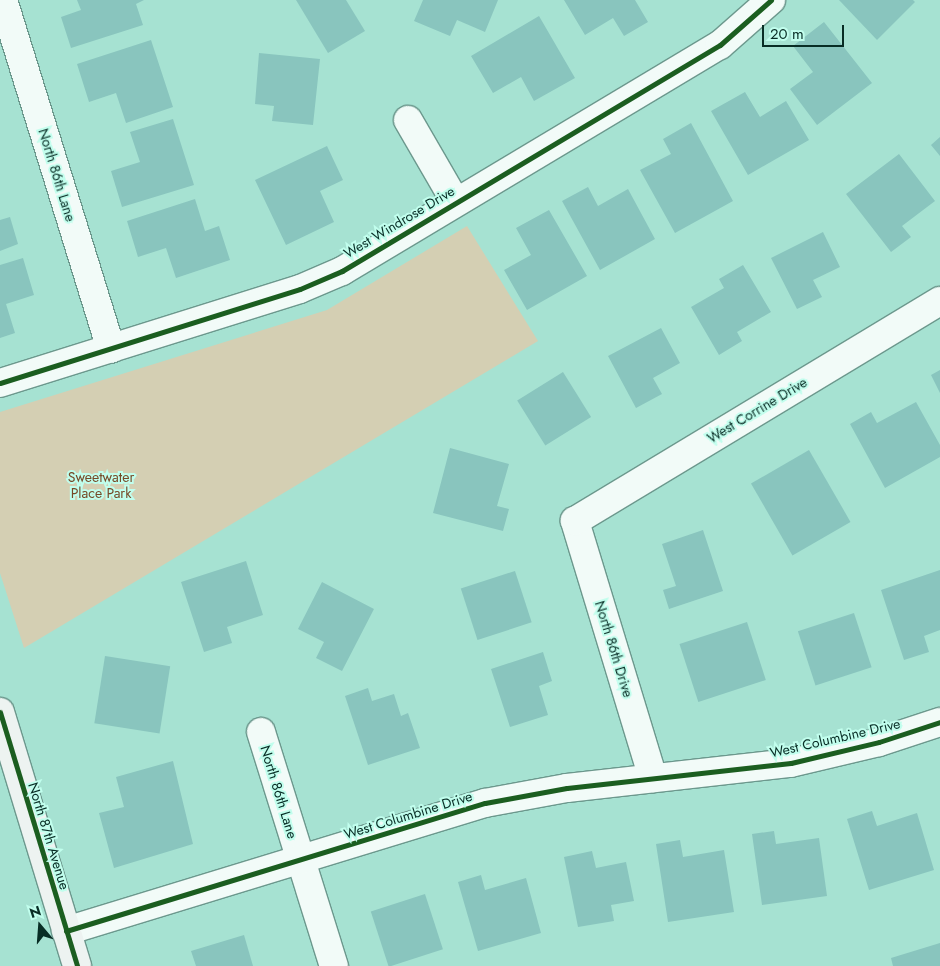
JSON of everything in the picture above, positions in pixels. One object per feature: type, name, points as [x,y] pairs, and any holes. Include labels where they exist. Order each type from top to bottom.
[{"type":"street","name":"North 86th Lane","points":[[3,0],[111,349]]},
{"type":"street","name":"West Windrose Drive","points":[[0,382],[111,349],[325,278],[720,45],[771,0]]},
{"type":"street","name":"West Windrose Drive","points":[[408,120],[455,201]]},
{"type":"street","name":"West Corrine Drive","points":[[575,521],[940,301]]},
{"type":"street","name":"North 86th Drive","points":[[575,521],[653,778]]},
{"type":"street","name":"North 87th Avenue","points":[[0,712],[77,966]]},
{"type":"street","name":"West Columbine Drive","points":[[66,931],[485,803],[653,778],[791,762],[879,742],[940,722]]},
{"type":"street","name":"North 86th Lane","points":[[261,732],[334,966]]},
{"type":"green space","name":"Sweetwater Place Park","points":[[467,226],[538,341],[24,648],[0,573],[0,412],[327,310]]},
{"type":"building","points":[[77,0],[144,0],[136,4],[143,25],[71,48],[61,17],[81,10]]},
{"type":"building","points":[[296,0],[346,0],[365,31],[328,53]]},
{"type":"building","points":[[423,0],[498,0],[485,32],[457,20],[450,36],[414,21]]},
{"type":"building","points":[[564,0],[635,0],[648,22],[624,36],[613,18],[585,35]]},
{"type":"building","points":[[839,0],[913,0],[915,2],[877,40]]},
{"type":"building","points":[[539,16],[575,78],[534,101],[521,77],[493,93],[471,56]]},
{"type":"building","points":[[824,22],[872,83],[817,125],[790,89],[813,72],[793,46]]},
{"type":"building","points":[[151,40],[173,107],[126,123],[116,93],[89,102],[77,64]]},
{"type":"building","points":[[259,53],[320,59],[313,125],[272,121],[274,106],[255,104]]},
{"type":"building","points":[[745,92],[760,117],[786,101],[809,140],[748,175],[711,111]]},
{"type":"building","points":[[173,119],[194,185],[122,207],[111,171],[140,162],[130,132]]},
{"type":"building","points":[[691,123],[733,201],[675,233],[640,170],[671,154],[663,139]]},
{"type":"building","points":[[940,137],[940,156],[931,145]]},
{"type":"building","points":[[327,146],[343,180],[320,191],[334,222],[286,245],[255,180]]},
{"type":"building","points":[[899,154],[935,201],[902,226],[911,237],[891,252],[846,194]]},
{"type":"building","points":[[588,187],[598,206],[628,189],[655,239],[600,270],[562,201]]},
{"type":"building","points":[[195,199],[205,231],[219,226],[230,260],[176,278],[166,248],[138,257],[127,221]]},
{"type":"building","points":[[549,210],[587,276],[527,310],[504,270],[531,255],[516,228]]},
{"type":"building","points":[[10,217],[18,244],[0,251],[0,220]]},
{"type":"building","points":[[823,232],[840,267],[813,280],[822,297],[797,309],[771,258]]},
{"type":"building","points":[[23,258],[34,295],[6,304],[15,333],[0,338],[0,265]]},
{"type":"building","points":[[743,265],[771,312],[737,332],[742,341],[719,355],[691,307],[724,288],[719,279]]},
{"type":"building","points":[[661,328],[680,363],[653,378],[662,394],[636,408],[608,356]]},
{"type":"building","points":[[940,370],[940,393],[931,375]]},
{"type":"building","points":[[563,372],[591,417],[545,446],[517,401]]},
{"type":"building","points":[[916,402],[940,445],[940,457],[885,488],[850,424],[871,412],[877,423]]},
{"type":"building","points":[[450,448],[509,464],[497,506],[509,509],[503,531],[433,513]]},
{"type":"building","points":[[809,450],[850,522],[792,555],[751,484]]},
{"type":"building","points":[[703,530],[723,591],[669,609],[663,590],[676,586],[662,544]]},
{"type":"building","points":[[246,561],[263,615],[227,627],[232,643],[204,652],[181,582]]},
{"type":"building","points":[[940,570],[940,630],[924,636],[929,652],[904,660],[881,590]]},
{"type":"building","points":[[515,571],[532,622],[477,640],[461,589]]},
{"type":"building","points":[[322,582],[374,609],[342,671],[316,658],[324,642],[298,629]]},
{"type":"building","points":[[854,613],[872,667],[816,685],[798,631]]},
{"type":"building","points":[[747,622],[766,680],[698,702],[679,644]]},
{"type":"building","points":[[543,652],[552,681],[539,686],[548,715],[510,727],[491,669]]},
{"type":"building","points":[[105,656],[170,666],[160,733],[94,723]]},
{"type":"building","points":[[368,688],[372,701],[394,694],[401,716],[408,713],[420,748],[368,765],[345,696]]},
{"type":"building","points":[[173,761],[193,844],[114,868],[99,813],[124,807],[116,777]]},
{"type":"building","points":[[872,811],[877,826],[917,813],[934,870],[869,890],[847,819]]},
{"type":"building","points":[[774,831],[776,844],[819,838],[827,896],[762,905],[752,834]]},
{"type":"building","points":[[680,840],[683,857],[724,850],[734,912],[668,922],[656,844]]},
{"type":"building","points":[[592,851],[596,868],[626,862],[634,901],[611,905],[614,921],[578,927],[564,857]]},
{"type":"building","points":[[481,875],[485,890],[526,878],[541,933],[478,951],[458,882]]},
{"type":"building","points":[[425,894],[443,949],[388,966],[371,912]]},
{"type":"building","points":[[244,935],[253,966],[196,966],[191,951]]},
{"type":"building","points":[[940,943],[940,966],[893,966],[891,958]]},
{"type":"cycle path","points":[[0,383],[300,289],[342,271],[720,45],[771,0]]},
{"type":"cycle path","points":[[0,712],[77,966]]},
{"type":"cycle path","points":[[66,931],[485,803],[567,788],[791,763],[879,742],[940,722]]}]
